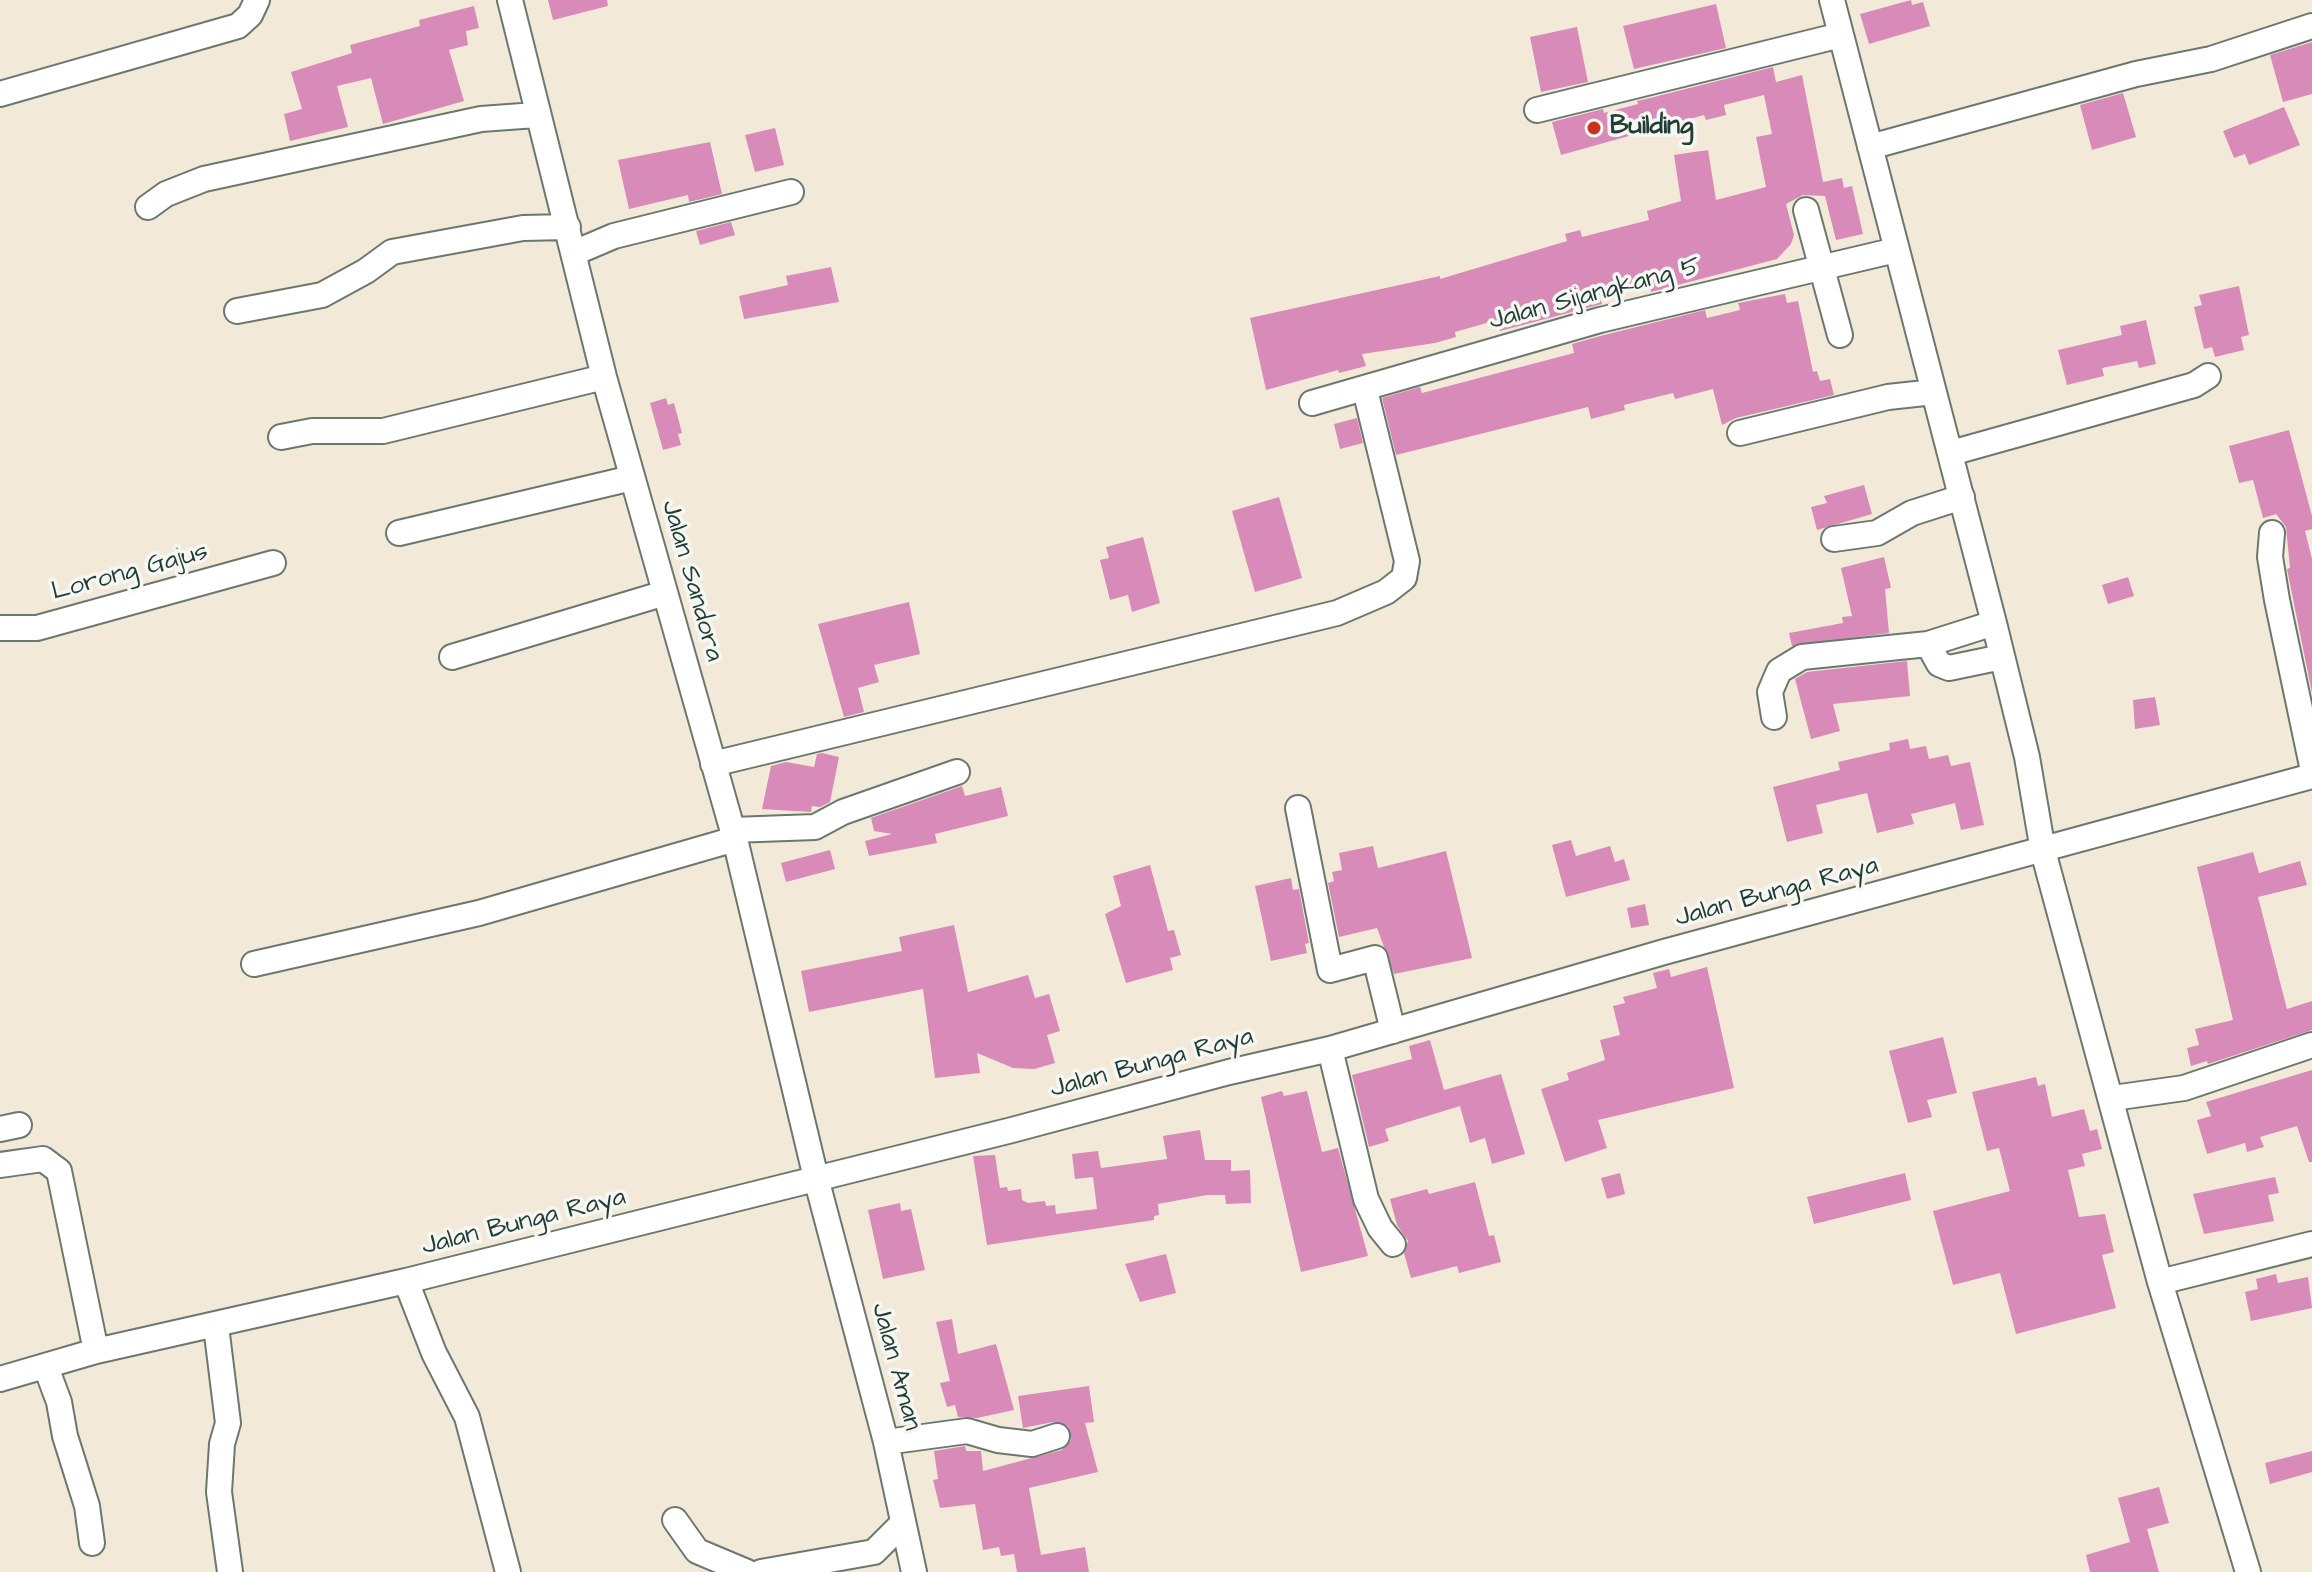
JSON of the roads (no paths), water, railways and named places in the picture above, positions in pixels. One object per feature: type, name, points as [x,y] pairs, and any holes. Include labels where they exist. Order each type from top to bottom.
[{"type":"street","points":[[0,94],[238,26],[250,15],[257,0]]},
{"type":"street","name":"Jalan Sandora","points":[[510,0],[536,115],[568,227],[604,377],[734,834],[816,1178]]},
{"type":"street","points":[[1838,2],[1841,35],[2027,757],[2043,851],[2113,1098],[2160,1282],[2248,1572]]},
{"type":"street","points":[[1870,147],[2136,74],[2211,59],[2312,26]]},
{"type":"street","points":[[1537,110],[1687,70],[1841,35]]},
{"type":"street","points":[[148,207],[166,194],[204,179],[481,119],[536,115]]},
{"type":"street","points":[[574,253],[614,236],[791,192]]},
{"type":"street","points":[[1806,210],[1840,335]]},
{"type":"street","points":[[237,311],[322,295],[392,252],[406,248],[523,228],[568,227]]},
{"type":"street","name":"Jalan Sijangkang 5","points":[[1312,403],[1600,320],[1896,250]]},
{"type":"street","points":[[1951,453],[2194,385],[2208,376]]},
{"type":"street","points":[[281,437],[312,431],[383,431],[604,377]]},
{"type":"street","points":[[713,764],[1337,613],[1386,592],[1404,578],[1407,561],[1365,390]]},
{"type":"street","points":[[1740,433],[1888,397],[1934,392]]},
{"type":"street","points":[[399,533],[632,478]]},
{"type":"street","points":[[1834,539],[1877,533],[1912,513],[1962,497]]},
{"type":"street","points":[[2272,533],[2270,557],[2277,600],[2312,766]]},
{"type":"street","name":"Lorong Gajus","points":[[0,628],[37,628],[273,563]]},
{"type":"street","points":[[452,657],[665,593]]},
{"type":"street","points":[[1774,717],[1770,692],[1779,671],[1802,657],[1928,644],[1994,623]]},
{"type":"street","points":[[1928,644],[1939,664],[1949,668],[2002,657]]},
{"type":"street","points":[[254,964],[479,913],[734,834],[815,827],[843,812],[957,772]]},
{"type":"street","name":"Jalan Bunga Raya","points":[[0,1379],[96,1351],[406,1281],[1330,1049],[1664,952],[2312,776]]},
{"type":"street","points":[[1298,808],[1330,970],[1375,958],[1393,1031]]},
{"type":"street","points":[[2113,1098],[2184,1088],[2312,1045]]},
{"type":"street","points":[[1330,1049],[1366,1199],[1380,1228],[1393,1244]]},
{"type":"street","points":[[0,1165],[43,1159],[59,1171],[96,1351]]},
{"type":"street","name":"Jalan Aman","points":[[816,1178],[886,1442],[914,1572]]},
{"type":"street","points":[[2160,1282],[2312,1244]]},
{"type":"street","points":[[406,1281],[434,1353],[467,1417],[508,1572]]},
{"type":"street","points":[[216,1326],[228,1423],[222,1444],[219,1492],[230,1572]]},
{"type":"street","points":[[46,1367],[59,1402],[65,1436],[87,1506],[92,1543]]},
{"type":"street","points":[[886,1442],[967,1431],[1032,1444],[1057,1436]]},
{"type":"street","points":[[675,1520],[697,1551],[747,1572]]},
{"type":"street","points":[[761,1572],[874,1552],[902,1524]]},
{"type":"place","name":"Building","points":[[1594,128]]}]
